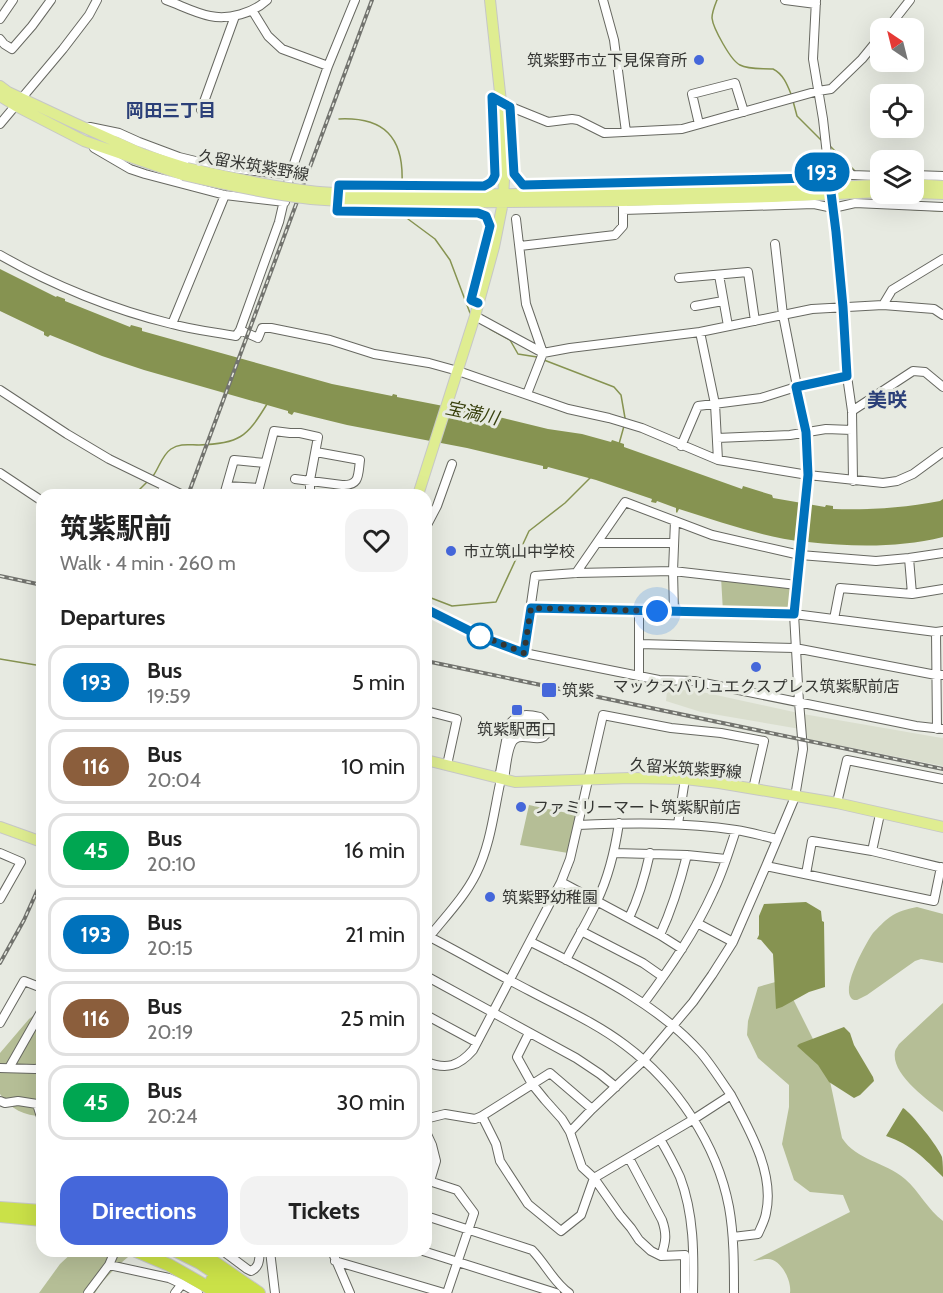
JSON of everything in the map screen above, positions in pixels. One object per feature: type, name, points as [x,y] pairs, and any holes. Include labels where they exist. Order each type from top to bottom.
[{"type":"highway","points":[[0,1212],[36,1207]]},
{"type":"highway","points":[[0,1212],[36,1211]]},
{"type":"highway","points":[[0,1212],[36,1219]]},
{"type":"highway","points":[[0,1212],[36,1224]]},
{"type":"highway","points":[[150,1257],[218,1293]]},
{"type":"highway","points":[[168,1257],[231,1293]]},
{"type":"highway","points":[[188,1257],[254,1292]]},
{"type":"highway","points":[[206,1257],[254,1292]]},
{"type":"main road","points":[[420,489],[475,316],[494,247],[503,198],[506,104],[490,0]]},
{"type":"main road","name":"久留米筑紫野線","points":[[0,86],[19,102],[84,141],[185,172],[311,191],[408,199],[503,198],[623,201],[830,191],[870,186]]},
{"type":"main road","name":"久留米筑紫野線","points":[[0,96],[72,123],[185,172]]},
{"type":"main road","points":[[924,185],[943,186]]},
{"type":"main road","name":"久留米筑紫野線","points":[[830,191],[870,192]]},
{"type":"main road","points":[[924,193],[943,194]]},
{"type":"main road","name":"久留米筑紫野線","points":[[432,761],[515,782],[630,778],[685,779],[837,803],[943,827]]},
{"type":"main road","points":[[0,827],[36,840]]},
{"type":"street","points":[[0,19],[13,0]]},
{"type":"street","points":[[0,39],[12,49],[51,0]]},
{"type":"street","points":[[0,124],[89,15],[96,0]]},
{"type":"street","points":[[166,0],[212,16],[234,16],[252,10],[267,0]]},
{"type":"street","points":[[0,255],[53,282],[130,313],[208,332],[236,336],[279,222],[290,175],[328,66],[355,0]]},
{"type":"street","points":[[603,0],[614,40],[626,132]]},
{"type":"street","points":[[785,0],[816,2],[813,59],[823,119],[843,307],[847,376],[852,411],[853,481]]},
{"type":"street","points":[[896,18],[910,0]]},
{"type":"street","points":[[252,10],[268,36],[282,49],[328,66]]},
{"type":"street","points":[[201,110],[234,16]]},
{"type":"street","points":[[478,303],[471,300],[490,226],[486,216],[478,213],[337,211],[339,185],[484,186],[489,184],[495,175],[492,97],[548,122],[572,119],[604,133],[682,129],[831,89],[870,49]]},
{"type":"street","points":[[699,124],[692,94],[735,83],[744,112]]},
{"type":"street","points":[[506,104],[514,174],[523,185],[812,178],[828,169]]},
{"type":"street","points":[[72,123],[119,133],[179,157],[220,167],[290,175]]},
{"type":"street","points":[[84,141],[130,169],[225,195],[285,202]]},
{"type":"street","points":[[826,152],[852,175],[870,176]]},
{"type":"street","points":[[924,175],[943,176]]},
{"type":"street","points":[[172,324],[225,195]]},
{"type":"street","points":[[520,246],[615,235],[623,226],[623,201],[814,204],[833,208],[855,203],[943,207]]},
{"type":"street","points":[[516,219],[526,304],[543,353],[526,394]]},
{"type":"street","points":[[570,1132],[644,1060],[693,1002],[733,942],[795,797],[803,749],[794,614],[808,475],[806,432],[783,315],[775,244]]},
{"type":"street","points":[[884,305],[892,290],[943,259]]},
{"type":"street","points":[[680,278],[748,272],[755,321]]},
{"type":"street","points":[[719,274],[728,326]]},
{"type":"street","points":[[695,306],[723,301]]},
{"type":"street","points":[[475,316],[543,353],[700,332],[812,309],[884,305],[934,309],[943,315]]},
{"type":"street","points":[[240,330],[258,338],[262,328],[271,328],[330,340],[374,354],[429,363],[568,409],[642,428],[718,460],[808,475],[884,483],[897,481],[913,474],[943,452]]},
{"type":"street","points":[[700,332],[715,405],[718,460]]},
{"type":"street","points":[[852,411],[913,371],[925,372],[943,387]]},
{"type":"street","points":[[681,446],[698,406],[761,398],[796,387],[847,376]]},
{"type":"street","points":[[0,390],[67,434],[161,489]]},
{"type":"street","points":[[717,438],[790,435],[826,429],[852,430]]},
{"type":"street","points":[[227,486],[259,488],[273,431],[318,437],[310,489]]},
{"type":"street","points":[[295,479],[349,486],[356,483],[360,460],[315,452]]},
{"type":"street","points":[[226,489],[234,460],[265,463]]},
{"type":"street","points":[[432,515],[452,464]]},
{"type":"street","points":[[0,473],[36,497]]},
{"type":"street","points":[[576,573],[625,502],[712,535],[800,552],[876,561],[943,553]]},
{"type":"street","points":[[674,612],[675,521]]},
{"type":"street","points":[[598,543],[674,543]]},
{"type":"street","points":[[909,558],[912,594]]},
{"type":"street","points":[[524,653],[535,576],[673,571],[797,585]]},
{"type":"street","points":[[834,619],[840,588],[912,594],[943,589]]},
{"type":"street","points":[[432,612],[484,638],[524,653],[659,680],[694,681],[940,729],[940,632],[794,614],[531,608]]},
{"type":"street","points":[[639,611],[639,675]]},
{"type":"street","points":[[639,644],[795,648],[940,675]]},
{"type":"street","points":[[432,713],[457,719],[447,765]]},
{"type":"street","points":[[432,931],[462,897],[476,875],[486,849],[510,747],[513,741],[520,736],[538,739],[545,734],[546,724],[540,717],[523,715],[514,718],[511,722],[501,779]]},
{"type":"street","points":[[432,1064],[446,1067],[458,1064],[474,1050],[561,882],[570,859],[603,716],[764,741],[753,789]]},
{"type":"street","points":[[837,803],[847,760],[943,779]]},
{"type":"street","points":[[678,824],[685,779]]},
{"type":"street","points":[[872,851],[880,814]]},
{"type":"street","points":[[566,960],[597,902],[607,877],[619,823]]},
{"type":"street","points":[[578,825],[678,824],[736,830],[777,839]]},
{"type":"street","points":[[644,1003],[682,949],[697,923],[714,891],[736,830]]},
{"type":"street","points":[[766,866],[934,901],[942,868],[872,851],[812,841],[806,874]]},
{"type":"street","points":[[0,853],[21,862],[0,899]]},
{"type":"street","points":[[614,853],[650,853],[726,859]]},
{"type":"street","points":[[629,918],[645,876],[650,853]]},
{"type":"street","points":[[660,935],[671,911],[687,855]]},
{"type":"street","points":[[561,882],[682,949]]},
{"type":"street","points":[[697,923],[733,942]]},
{"type":"street","points":[[581,930],[643,963],[663,977]]},
{"type":"street","points":[[432,940],[596,1027],[644,1060],[669,1087],[693,1119],[707,1144],[723,1185],[729,1206],[733,1237],[734,1293]]},
{"type":"street","points":[[531,942],[644,1003],[701,1053],[731,1095],[747,1125],[768,1185],[766,1215],[758,1234],[733,1237]]},
{"type":"street","points":[[432,979],[576,1058],[616,1087]]},
{"type":"street","points":[[0,1023],[24,981],[36,986]]},
{"type":"street","points":[[432,1018],[477,1042]]},
{"type":"street","points":[[4,1068],[36,1019]]},
{"type":"street","points":[[529,1033],[517,1057],[532,1084],[570,1132],[582,1167],[594,1179],[639,1240],[651,1251],[661,1256],[686,1255],[684,1293]]},
{"type":"street","points":[[4,1068],[36,1069]]},
{"type":"street","points":[[432,1117],[445,1114],[475,1119],[550,1073],[592,1109]]},
{"type":"street","points":[[482,1116],[496,1144],[500,1161],[528,1204],[561,1231],[581,1215],[594,1179],[731,1095]]},
{"type":"street","points":[[0,1101],[36,1103]]},
{"type":"street","points":[[660,1139],[680,1177],[688,1207],[694,1248],[693,1293]]},
{"type":"street","points":[[432,1145],[436,1161],[432,1170]]},
{"type":"street","points":[[629,1158],[666,1231],[666,1242],[661,1256]]},
{"type":"street","points":[[335,1261],[446,1293],[474,1213],[457,1190],[432,1181]]},
{"type":"street","points":[[432,1218],[532,1250],[542,1260],[562,1292]]},
{"type":"street","points":[[432,1254],[562,1292]]},
{"type":"street","points":[[231,1257],[251,1271],[258,1264],[259,1257]]},
{"type":"street","points":[[271,1257],[275,1293]]},
{"type":"street","points":[[334,1257],[350,1293]]},
{"type":"street","points":[[88,1293],[112,1259],[169,1278],[198,1293]]},
{"type":"street","points":[[254,1292],[264,1290],[270,1285],[274,1275]]},
{"type":"street","points":[[175,1293],[182,1284]]},
{"type":"shaded area","points":[[721,577],[797,585],[794,614],[723,612]]},
{"type":"shaded area","points":[[686,690],[803,714],[943,738],[943,766],[808,739],[806,730],[701,712],[666,701],[667,691]]},
{"type":"shaded area","points":[[529,805],[577,815],[568,853],[520,845]]},
{"type":"shaded area","points":[[917,907],[943,914],[943,963],[921,959],[915,961],[867,995],[857,1000],[852,999],[849,986],[852,976],[873,933],[893,915]]},
{"type":"shaded area","points":[[779,981],[790,993],[827,1067],[842,1138],[855,1152],[905,1179],[943,1221],[943,1293],[790,1293],[787,1277],[777,1263],[768,1259],[753,1261],[850,1212],[843,1195],[810,1192],[794,1180],[782,1144],[789,1107],[789,1085],[758,1058],[747,1035],[748,1021],[758,987]]},
{"type":"shaded area","points":[[943,1003],[943,1112],[920,1094],[904,1077],[895,1060],[895,1052],[899,1044]]},
{"type":"shaded area","points":[[36,1014],[36,1116],[18,1111],[0,1094],[0,1053]]},
{"type":"shaded area","points":[[68,1257],[128,1257],[108,1276],[95,1293],[39,1293]]},
{"type":"water","name":"宝満川","points":[[0,269],[65,301],[130,327],[131,325],[142,328],[142,331],[332,384],[392,396],[393,394],[397,397],[582,434],[611,442],[612,440],[624,444],[624,447],[742,489],[743,486],[772,495],[773,498],[825,507],[826,505],[833,506],[833,509],[900,507],[943,499],[943,537],[876,546],[808,542],[807,547],[805,542],[757,533],[679,509],[677,513],[676,508],[657,501],[656,503],[651,502],[652,499],[548,467],[543,469],[543,466],[467,448],[347,425],[294,412],[292,415],[288,411],[144,370],[50,335],[48,337],[44,335],[44,332],[0,311]]},
{"type":"water","points":[[806,902],[821,911],[824,922],[825,987],[809,992],[776,1009],[773,954],[761,940],[757,939],[759,916],[764,904]]},
{"type":"water","points":[[844,1027],[850,1033],[874,1081],[854,1098],[829,1082],[818,1065],[797,1046]]},
{"type":"water","points":[[903,1108],[918,1123],[940,1152],[943,1177],[910,1148],[886,1136]]},
{"type":"waterway","points":[[717,0],[712,13],[713,23],[732,57],[744,67],[773,69],[784,80],[791,94]]},
{"type":"waterway","points":[[793,101],[797,116],[821,140]]},
{"type":"waterway","points":[[339,119],[368,122],[388,133],[399,153],[402,183]]},
{"type":"waterway","points":[[830,146],[856,172]]},
{"type":"waterway","points":[[906,209],[943,211]]},
{"type":"waterway","points":[[406,214],[408,219],[435,239],[450,260],[470,313]]},
{"type":"waterway","points":[[490,329],[510,340],[518,354],[537,357]]},
{"type":"waterway","points":[[544,360],[614,387],[621,395],[625,418]]},
{"type":"waterway","points":[[153,476],[165,455],[174,447],[224,443],[240,437],[254,424],[267,404]]},
{"type":"waterway","points":[[619,444],[624,426]]},
{"type":"waterway","points":[[432,598],[452,606],[496,602],[529,531],[565,503],[591,477]]},
{"type":"waterway","points":[[140,489],[147,482]]},
{"type":"waterway","points":[[0,659],[36,665]]},
{"type":"railway","points":[[190,489],[372,0]]},
{"type":"railway","points":[[0,576],[36,584]]},
{"type":"railway","points":[[432,662],[943,769]]},
{"type":"railway","points":[[0,963],[36,893]]},
{"type":"bus line","name":"193","points":[[432,612],[484,638],[524,653],[531,608],[794,614],[808,475],[806,432],[796,387],[847,376],[843,307],[828,169],[812,178],[523,185],[514,174],[510,107],[492,97],[495,175],[489,184],[484,186],[339,185],[337,211],[478,213],[486,216],[490,226],[471,300],[478,303]]},
{"type":"place","name":"筑紫野市立下見保育所","points":[[699,60]]},
{"type":"place","name":"市立筑山中学校","points":[[451,551]]},
{"type":"place","name":"マックスバリュエクスプレス筑紫駅前店","points":[[756,667]]},
{"type":"place","name":"筑紫","points":[[549,690]]},
{"type":"place","name":"筑紫駅西口","points":[[517,710]]},
{"type":"place","name":"ファミリーマート筑紫駅前店","points":[[521,807]]},
{"type":"place","name":"筑紫野幼稚園","points":[[490,897]]},
{"type":"district","name":"岡田三丁目","points":[[171,111]]},
{"type":"district","name":"美咲","points":[[887,400]]},
{"type":"route","points":[[480,636],[477,634],[524,653],[531,608],[657,611]]}]
